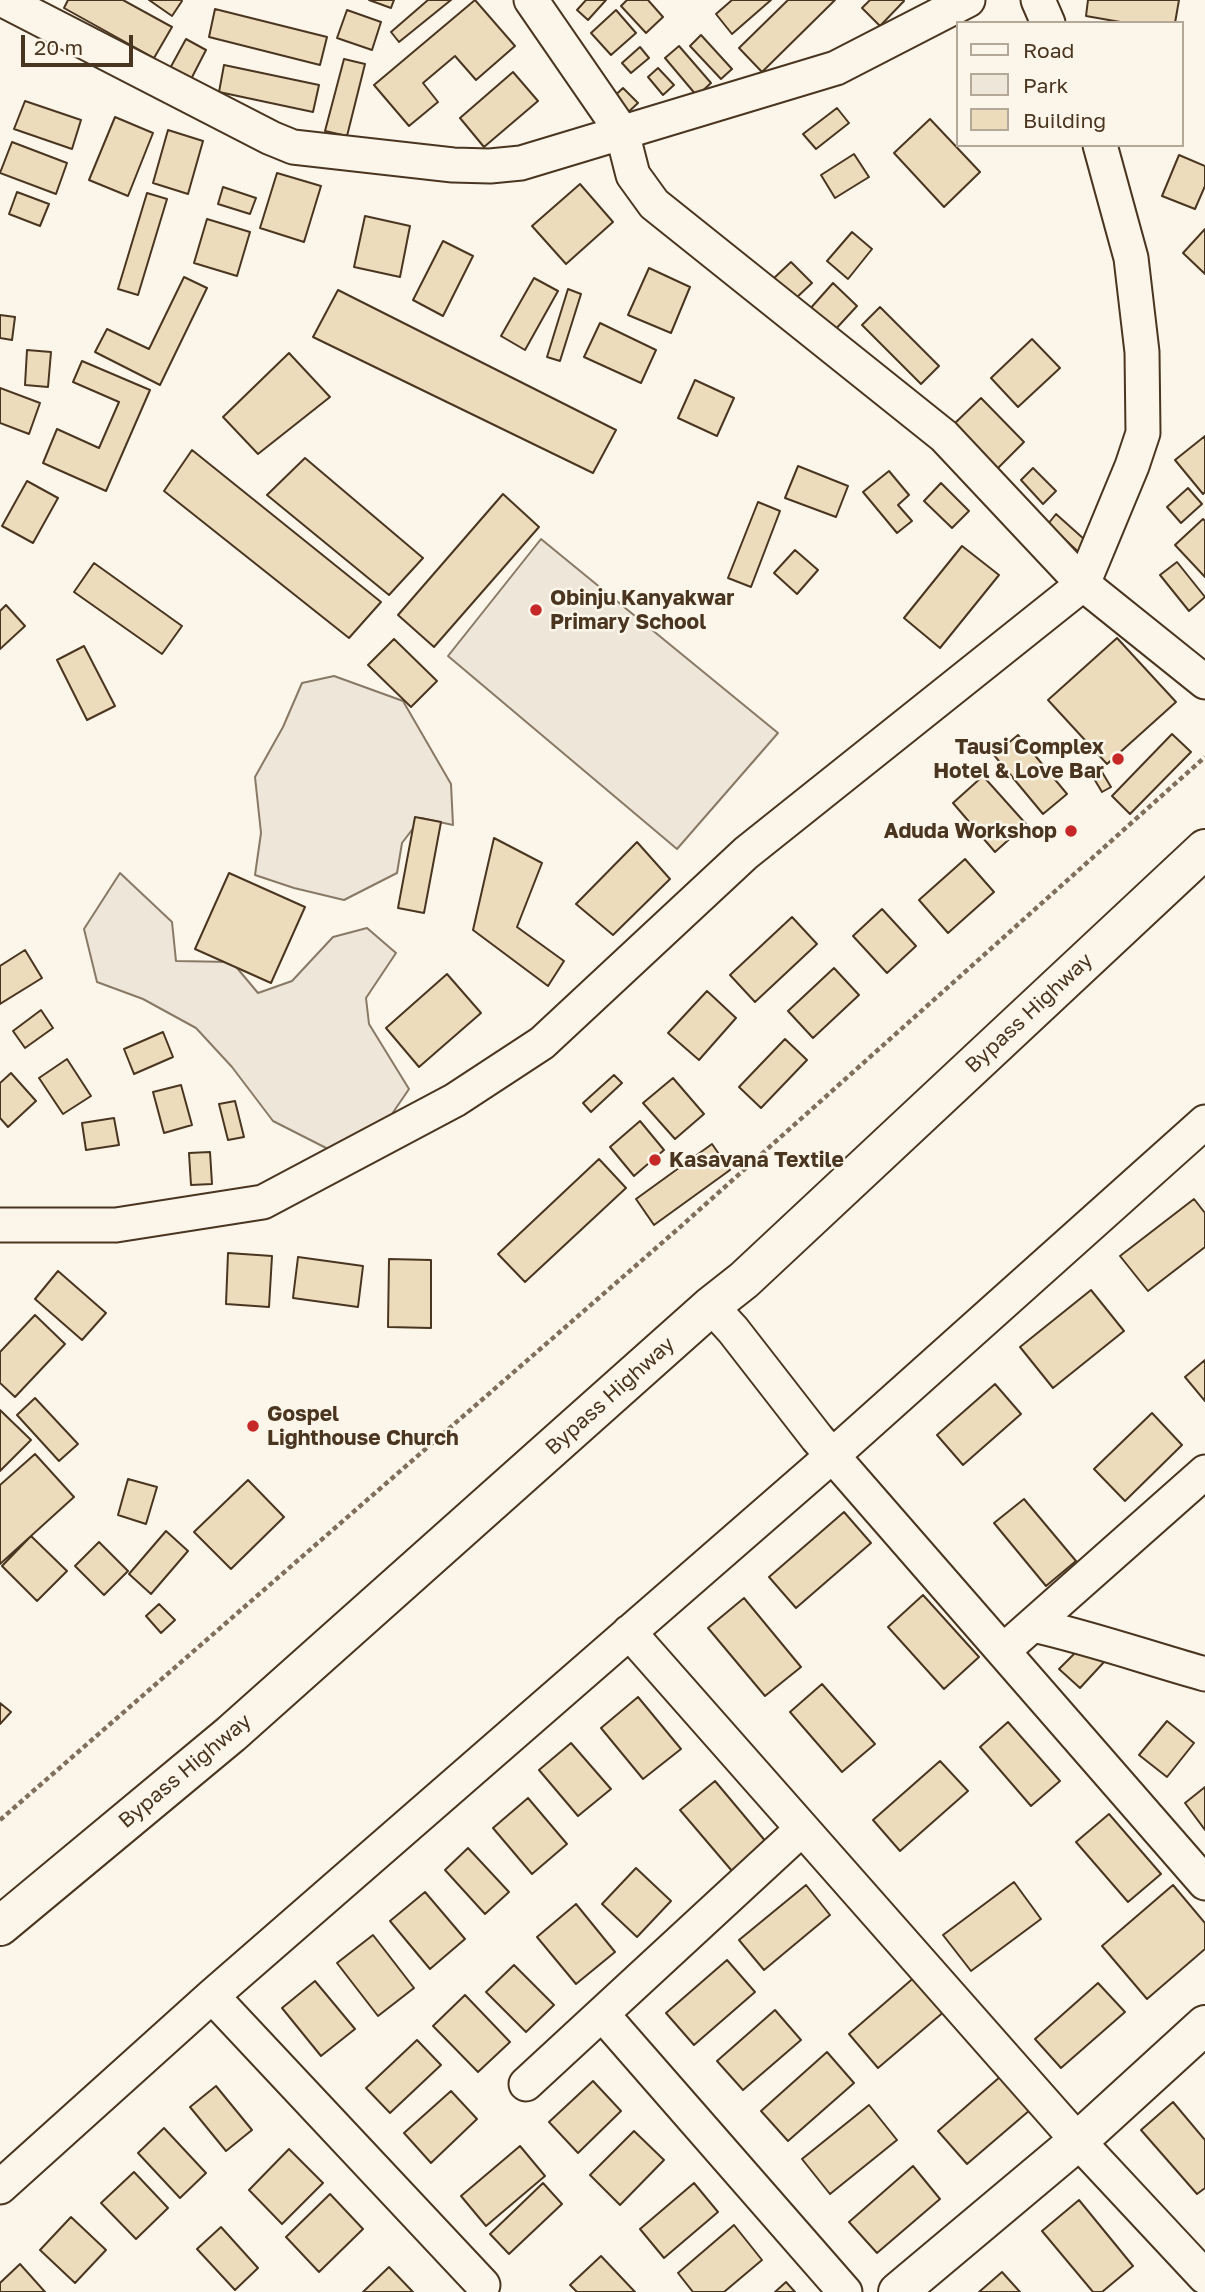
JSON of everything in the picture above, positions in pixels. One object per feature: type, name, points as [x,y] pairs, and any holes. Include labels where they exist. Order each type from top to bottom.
[{"type":"main road","name":"Bypass Highway","points":[[0,1926],[231,1734],[711,1306],[744,1280],[1205,849]]},
{"type":"main road","points":[[898,2292],[1078,2141],[1205,2025]]},
{"type":"street","points":[[3,0],[293,147],[453,166],[521,163],[836,68],[968,0]]},
{"type":"street","points":[[531,0],[622,132],[633,175],[654,204],[944,436],[1083,584],[1205,682]]},
{"type":"street","points":[[1038,0],[1047,21]]},
{"type":"street","points":[[0,1225],[116,1225],[263,1202],[455,1100],[542,1043],[746,853],[1083,584],[1143,433],[1142,352],[1131,258],[1101,147]]},
{"type":"street","points":[[0,2187],[212,1996],[832,1456],[1205,1122]]},
{"type":"street","points":[[711,1306],[832,1456],[1205,1883]]},
{"type":"street","points":[[1003,1651],[1204,1477]]},
{"type":"street","points":[[1033,1625],[1081,1636],[1114,1649],[1205,1674]]},
{"type":"street","points":[[629,1632],[1078,2141],[1205,2277]]},
{"type":"street","points":[[526,2084],[802,1829]]},
{"type":"street","points":[[212,1996],[483,2285]]},
{"type":"street","points":[[602,2014],[845,2292]]},
{"type":"path","points":[[0,1820],[679,1228],[1205,757]]},
{"type":"green space","points":[[541,539],[778,733],[677,849],[448,656]]},
{"type":"green space","points":[[334,676],[403,701],[451,784],[453,825],[421,818],[402,843],[397,873],[344,900],[255,875],[261,833],[255,777],[283,727],[302,683]]},
{"type":"green space","points":[[120,873],[172,922],[176,961],[232,962],[258,993],[292,981],[333,937],[367,928],[396,953],[366,998],[369,1024],[409,1089],[379,1133],[336,1153],[273,1121],[232,1067],[196,1028],[143,999],[97,982],[84,929]]},
{"type":"building","points":[[68,0],[123,0],[172,27],[154,58],[64,8]]},
{"type":"building","points":[[149,0],[181,0],[182,1],[172,16]]},
{"type":"building","points":[[369,0],[394,0],[391,8]]},
{"type":"building","points":[[428,0],[451,0],[399,42],[391,32]]},
{"type":"building","points":[[475,0],[515,46],[476,80],[455,56],[423,83],[438,102],[409,126],[374,85]]},
{"type":"building","points":[[586,0],[606,0],[588,20],[577,10]]},
{"type":"building","points":[[627,0],[648,0],[663,17],[646,33],[621,6]]},
{"type":"building","points":[[732,0],[771,0],[732,34],[716,14]]},
{"type":"building","points":[[788,0],[835,0],[762,72],[739,48]]},
{"type":"building","points":[[870,0],[904,1],[880,26],[862,8]]},
{"type":"building","points":[[1088,0],[1179,0],[1175,21],[1115,21],[1086,16]]},
{"type":"building","points":[[215,9],[327,37],[320,65],[209,37]]},
{"type":"building","points":[[347,10],[381,22],[372,50],[337,38]]},
{"type":"building","points":[[616,10],[636,33],[611,55],[591,33]]},
{"type":"building","points":[[701,35],[732,69],[721,79],[690,46]]},
{"type":"building","points":[[186,39],[206,50],[189,83],[168,72]]},
{"type":"building","points":[[679,46],[711,83],[697,96],[665,58]]},
{"type":"building","points":[[640,47],[649,58],[631,73],[622,63]]},
{"type":"building","points":[[344,59],[365,64],[347,136],[325,131]]},
{"type":"building","points":[[224,65],[319,85],[313,112],[219,92]]},
{"type":"building","points":[[658,68],[674,85],[663,95],[648,77]]},
{"type":"building","points":[[513,72],[538,101],[484,147],[460,118]]},
{"type":"building","points":[[623,88],[638,103],[623,117],[608,102]]},
{"type":"building","points":[[25,101],[81,120],[72,149],[14,129]]},
{"type":"building","points":[[837,108],[849,123],[816,149],[803,134]]},
{"type":"building","points":[[115,117],[153,133],[128,196],[89,180]]},
{"type":"building","points":[[930,119],[980,172],[944,207],[894,153]]},
{"type":"building","points":[[168,130],[203,141],[188,194],[153,183]]},
{"type":"building","points":[[12,142],[67,163],[56,194],[0,173]]},
{"type":"building","points":[[854,154],[869,177],[835,198],[821,175]]},
{"type":"building","points":[[1179,155],[1205,166],[1205,186],[1195,209],[1162,196]]},
{"type":"building","points":[[277,173],[321,186],[304,242],[260,228]]},
{"type":"building","points":[[580,184],[613,222],[566,264],[532,226]]},
{"type":"building","points":[[223,187],[256,198],[250,214],[218,204]]},
{"type":"building","points":[[17,192],[49,204],[40,226],[9,214]]},
{"type":"building","points":[[147,193],[167,199],[138,295],[118,289]]},
{"type":"building","points":[[365,216],[410,226],[400,277],[354,267]]},
{"type":"building","points":[[207,219],[250,232],[237,276],[194,263]]},
{"type":"building","points":[[1205,229],[1205,274],[1183,253]]},
{"type":"building","points":[[852,232],[872,249],[848,279],[827,261]]},
{"type":"building","points":[[443,241],[473,256],[443,316],[413,300]]},
{"type":"building","points":[[791,262],[812,283],[794,300],[773,279]]},
{"type":"building","points":[[649,268],[690,287],[671,333],[628,315]]},
{"type":"building","points":[[184,277],[207,288],[160,385],[95,352],[107,329],[149,349]]},
{"type":"building","points":[[534,278],[558,291],[525,350],[501,336]]},
{"type":"building","points":[[833,283],[857,306],[833,332],[809,310]]},
{"type":"building","points":[[568,289],[581,294],[560,361],[547,357]]},
{"type":"building","points":[[338,290],[616,430],[593,473],[313,337]]},
{"type":"building","points":[[880,307],[939,366],[921,384],[862,325]]},
{"type":"building","points":[[0,315],[15,317],[12,340],[0,338]]},
{"type":"building","points":[[600,323],[656,350],[641,383],[584,357]]},
{"type":"building","points":[[1032,339],[1060,368],[1018,407],[991,378]]},
{"type":"building","points":[[27,350],[51,352],[48,387],[25,385]]},
{"type":"building","points":[[289,353],[330,397],[258,454],[223,417]]},
{"type":"building","points":[[82,361],[150,390],[106,491],[43,463],[57,429],[99,448],[119,402],[73,382]]},
{"type":"building","points":[[695,380],[734,398],[717,436],[678,418]]},
{"type":"building","points":[[0,388],[40,403],[29,434],[0,423]]},
{"type":"building","points":[[981,398],[1024,442],[996,470],[953,425]]},
{"type":"building","points":[[1205,436],[1205,492],[1203,494],[1175,460]]},
{"type":"building","points":[[192,450],[381,602],[349,638],[164,491]]},
{"type":"building","points":[[305,458],[423,558],[389,595],[267,495]]},
{"type":"building","points":[[798,466],[848,486],[836,517],[785,498]]},
{"type":"building","points":[[1033,468],[1056,491],[1043,504],[1021,480]]},
{"type":"building","points":[[889,471],[909,495],[898,505],[912,521],[897,533],[863,492]]},
{"type":"building","points":[[27,481],[58,498],[33,543],[2,526]]},
{"type":"building","points":[[941,483],[969,511],[952,528],[924,501]]},
{"type":"building","points":[[1188,488],[1202,504],[1181,523],[1167,507]]},
{"type":"building","points":[[503,494],[539,527],[434,647],[398,615]]},
{"type":"building","points":[[758,502],[780,511],[751,587],[728,578]]},
{"type":"building","points":[[1056,514],[1094,548],[1085,558],[1048,524]]},
{"type":"building","points":[[1203,519],[1205,521],[1205,577],[1175,545]]},
{"type":"building","points":[[962,546],[999,575],[940,648],[904,618]]},
{"type":"building","points":[[795,550],[818,570],[797,594],[774,573]]},
{"type":"building","points":[[1177,562],[1205,597],[1189,611],[1160,575]]},
{"type":"building","points":[[94,563],[182,626],[162,654],[74,592]]},
{"type":"building","points":[[6,605],[25,626],[0,649],[0,611]]},
{"type":"building","points":[[1117,638],[1176,702],[1107,764],[1048,700]]},
{"type":"building","points":[[394,639],[437,681],[411,707],[368,665]]},
{"type":"building","points":[[84,646],[115,706],[87,720],[57,660]]},
{"type":"building","points":[[1172,734],[1191,752],[1130,814],[1112,796]]},
{"type":"building","points":[[1018,735],[1067,794],[1043,814],[994,755]]},
{"type":"building","points":[[1099,767],[1111,787],[1102,792],[1090,772]]},
{"type":"building","points":[[983,776],[1026,824],[995,852],[953,803]]},
{"type":"building","points":[[415,817],[441,822],[424,913],[398,908]]},
{"type":"building","points":[[494,838],[542,863],[517,927],[564,961],[548,986],[473,930]]},
{"type":"building","points":[[637,842],[670,879],[613,935],[576,904]]},
{"type":"building","points":[[965,859],[994,892],[948,933],[919,900]]},
{"type":"building","points":[[229,873],[305,907],[271,983],[195,949]]},
{"type":"building","points":[[882,909],[916,946],[887,973],[853,936]]},
{"type":"building","points":[[792,917],[817,944],[755,1002],[730,975]]},
{"type":"building","points":[[25,950],[42,978],[0,1004],[0,966]]},
{"type":"building","points":[[834,968],[859,995],[813,1038],[788,1011]]},
{"type":"building","points":[[447,974],[481,1013],[419,1067],[386,1028]]},
{"type":"building","points":[[707,991],[736,1018],[699,1060],[668,1033]]},
{"type":"building","points":[[41,1010],[53,1028],[25,1048],[13,1031]]},
{"type":"building","points":[[163,1032],[173,1057],[134,1074],[124,1049]]},
{"type":"building","points":[[785,1039],[807,1060],[761,1108],[739,1087]]},
{"type":"building","points":[[67,1059],[91,1096],[63,1114],[39,1078]]},
{"type":"building","points":[[11,1073],[36,1101],[8,1127],[0,1118],[0,1083]]},
{"type":"building","points":[[614,1075],[622,1083],[591,1112],[583,1103]]},
{"type":"building","points":[[673,1078],[704,1114],[675,1139],[643,1103]]},
{"type":"building","points":[[181,1085],[192,1125],[164,1133],[153,1092]]},
{"type":"building","points":[[235,1101],[244,1137],[228,1140],[219,1104]]},
{"type":"building","points":[[114,1118],[119,1145],[86,1150],[82,1123]]},
{"type":"building","points":[[640,1121],[664,1150],[634,1176],[610,1147]]},
{"type":"building","points":[[712,1144],[730,1170],[654,1225],[636,1199]]},
{"type":"building","points":[[210,1152],[212,1184],[191,1185],[189,1153]]},
{"type":"building","points":[[599,1159],[626,1188],[525,1282],[498,1254]]},
{"type":"building","points":[[1194,1199],[1205,1213],[1205,1247],[1148,1291],[1120,1256]]},
{"type":"building","points":[[228,1253],[272,1256],[269,1307],[226,1304]]},
{"type":"building","points":[[298,1257],[363,1266],[358,1307],[293,1298]]},
{"type":"building","points":[[389,1259],[431,1260],[431,1328],[388,1327]]},
{"type":"building","points":[[58,1271],[106,1313],[82,1340],[35,1299]]},
{"type":"building","points":[[1091,1290],[1124,1331],[1053,1388],[1020,1347]]},
{"type":"building","points":[[35,1315],[65,1344],[15,1397],[0,1383],[0,1352]]},
{"type":"building","points":[[1205,1360],[1205,1401],[1185,1377]]},
{"type":"building","points":[[995,1384],[1021,1414],[963,1465],[937,1435]]},
{"type":"building","points":[[35,1398],[78,1444],[59,1461],[17,1415]]},
{"type":"building","points":[[0,1410],[31,1440],[0,1471]]},
{"type":"building","points":[[1152,1413],[1182,1445],[1125,1501],[1094,1469]]},
{"type":"building","points":[[35,1454],[74,1497],[0,1564],[0,1485]]},
{"type":"building","points":[[128,1479],[157,1487],[146,1524],[118,1515]]},
{"type":"building","points":[[248,1480],[284,1517],[231,1569],[194,1532]]},
{"type":"building","points":[[1024,1499],[1076,1561],[1046,1586],[994,1523]]},
{"type":"building","points":[[844,1512],[871,1543],[796,1608],[769,1577]]},
{"type":"building","points":[[166,1531],[188,1551],[151,1594],[129,1574]]},
{"type":"building","points":[[31,1536],[67,1571],[37,1601],[2,1566]]},
{"type":"building","points":[[99,1542],[128,1571],[104,1595],[75,1566]]},
{"type":"building","points":[[923,1595],[979,1657],[944,1689],[888,1627]]},
{"type":"building","points":[[744,1598],[801,1667],[765,1696],[708,1628]]},
{"type":"building","points":[[159,1604],[175,1620],[161,1633],[146,1616]]},
{"type":"building","points":[[1084,1644],[1104,1662],[1080,1688],[1059,1669]]},
{"type":"building","points":[[822,1684],[875,1744],[842,1772],[790,1712]]},
{"type":"building","points":[[638,1697],[681,1749],[643,1779],[601,1728]]},
{"type":"building","points":[[0,1703],[11,1712],[0,1724]]},
{"type":"building","points":[[1167,1721],[1194,1743],[1167,1777],[1139,1755]]},
{"type":"building","points":[[1008,1722],[1060,1781],[1031,1806],[980,1747]]},
{"type":"building","points":[[571,1743],[611,1789],[578,1816],[539,1770]]},
{"type":"building","points":[[940,1761],[968,1791],[900,1851],[873,1820]]},
{"type":"building","points":[[715,1781],[767,1843],[732,1871],[680,1810]]},
{"type":"building","points":[[1205,1787],[1205,1830],[1185,1803]]},
{"type":"building","points":[[528,1798],[567,1844],[532,1874],[493,1828]]},
{"type":"building","points":[[1109,1814],[1161,1874],[1128,1902],[1076,1842]]},
{"type":"building","points":[[468,1848],[509,1892],[485,1914],[445,1870]]},
{"type":"building","points":[[636,1868],[671,1901],[637,1937],[602,1904]]},
{"type":"building","points":[[1014,1882],[1041,1919],[971,1971],[943,1935]]},
{"type":"building","points":[[806,1885],[830,1915],[764,1970],[739,1940]]},
{"type":"building","points":[[1173,1885],[1205,1923],[1205,1949],[1147,1999],[1102,1946]]},
{"type":"building","points":[[425,1892],[465,1939],[430,1969],[390,1921]]},
{"type":"building","points":[[576,1904],[615,1952],[576,1984],[537,1937]]},
{"type":"building","points":[[373,1935],[414,1988],[378,2016],[337,1963]]},
{"type":"building","points":[[727,1960],[755,1992],[694,2045],[666,2013]]},
{"type":"building","points":[[514,1965],[554,2005],[526,2032],[486,1992]]},
{"type":"building","points":[[917,1975],[946,2010],[878,2068],[849,2034]]},
{"type":"building","points":[[315,1981],[355,2029],[321,2056],[282,2008]]},
{"type":"building","points":[[1098,1983],[1125,2012],[1061,2068],[1035,2039]]},
{"type":"building","points":[[465,1995],[510,2042],[478,2072],[433,2026]]},
{"type":"building","points":[[775,2010],[801,2040],[743,2090],[717,2061]]},
{"type":"building","points":[[417,2040],[441,2065],[390,2113],[366,2088]]},
{"type":"building","points":[[827,2052],[854,2083],[788,2141],[761,2111]]},
{"type":"building","points":[[1001,2076],[1030,2110],[967,2164],[938,2131]]},
{"type":"building","points":[[593,2081],[621,2111],[578,2153],[549,2122]]},
{"type":"building","points":[[216,2086],[252,2130],[226,2151],[190,2107]]},
{"type":"building","points":[[451,2091],[477,2119],[431,2163],[404,2133]]},
{"type":"building","points":[[1173,2102],[1205,2140],[1205,2188],[1197,2194],[1141,2130]]},
{"type":"building","points":[[869,2105],[897,2140],[830,2194],[802,2159]]},
{"type":"building","points":[[164,2128],[206,2173],[180,2198],[138,2153]]},
{"type":"building","points":[[634,2131],[664,2160],[620,2205],[590,2175]]},
{"type":"building","points":[[520,2146],[545,2176],[486,2226],[461,2196]]},
{"type":"building","points":[[289,2149],[323,2183],[282,2224],[249,2190]]},
{"type":"building","points":[[913,2166],[940,2199],[877,2253],[849,2222]]},
{"type":"building","points":[[134,2172],[168,2208],[136,2239],[101,2203]]},
{"type":"building","points":[[543,2183],[562,2204],[509,2254],[490,2234]]},
{"type":"building","points":[[694,2183],[718,2212],[664,2258],[640,2229]]},
{"type":"building","points":[[330,2194],[363,2229],[319,2272],[286,2237]]},
{"type":"building","points":[[1079,2200],[1133,2266],[1102,2292],[1093,2292],[1042,2231]]},
{"type":"building","points":[[71,2217],[106,2250],[75,2283],[40,2250]]},
{"type":"building","points":[[734,2225],[762,2260],[724,2292],[693,2292],[678,2273]]},
{"type":"building","points":[[221,2227],[258,2268],[235,2290],[197,2249]]},
{"type":"building","points":[[601,2256],[635,2292],[577,2292],[570,2285]]},
{"type":"building","points":[[20,2264],[45,2292],[0,2292],[0,2283]]},
{"type":"building","points":[[389,2267],[413,2292],[363,2292]]},
{"type":"building","points":[[1002,2272],[1020,2292],[979,2292]]},
{"type":"building","points":[[786,2282],[795,2292],[775,2292]]},
{"type":"place","name":"Obinju Kanyakwar Primary School","points":[[536,610]]},
{"type":"place","name":"Tausi Complex Hotel & Love Bar","points":[[1118,759]]},
{"type":"place","name":"Aduda Workshop","points":[[1071,831]]},
{"type":"place","name":"Kasavana Textile","points":[[655,1160]]},
{"type":"place","name":"Gospel Lighthouse Church","points":[[253,1426]]}]
